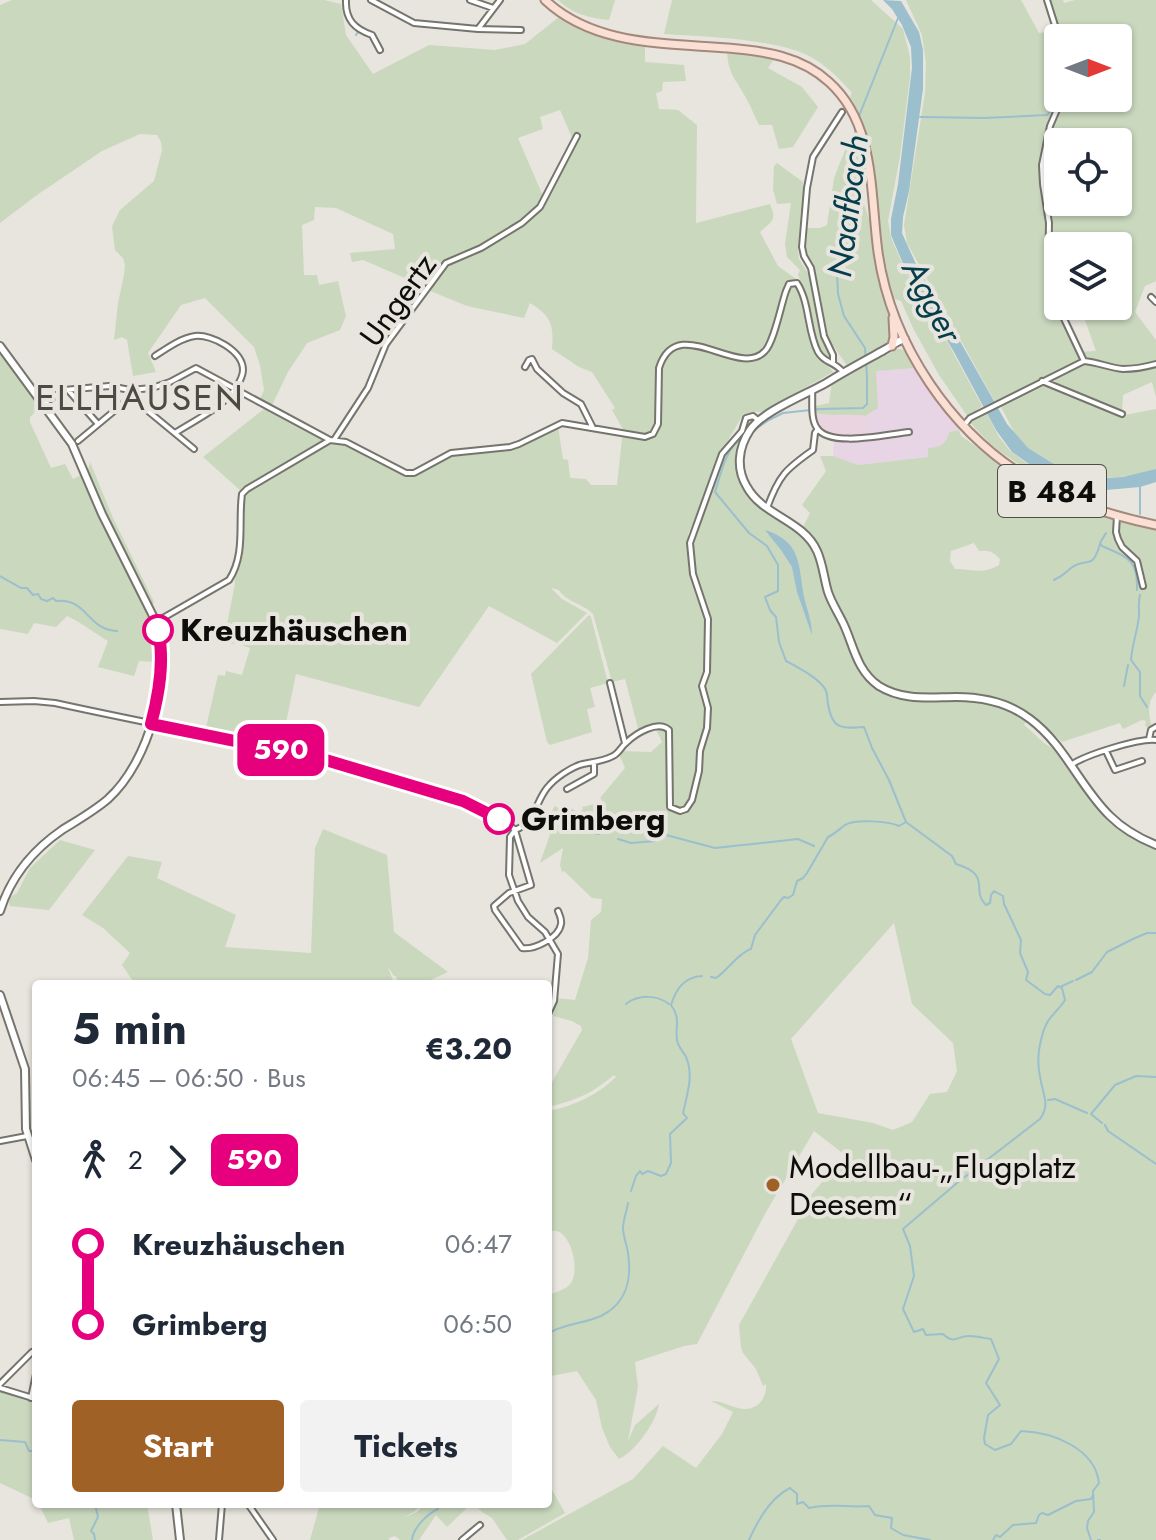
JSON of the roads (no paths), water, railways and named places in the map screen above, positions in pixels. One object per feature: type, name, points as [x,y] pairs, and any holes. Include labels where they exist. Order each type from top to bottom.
[{"type":"main road","name":"B 484","points":[[545,0],[577,23],[609,35],[777,55],[811,68],[829,82],[852,110],[860,127],[868,165],[878,255],[892,308],[925,377],[964,426],[996,455],[1031,480],[1067,498],[1117,516],[1156,525]]},
{"type":"main road","points":[[890,347],[895,328],[892,308]]},
{"type":"street","points":[[346,0],[350,20],[361,32],[372,35],[380,50]]},
{"type":"street","points":[[371,0],[414,23],[521,30]]},
{"type":"street","points":[[470,0],[493,8]]},
{"type":"street","points":[[478,29],[500,0]]},
{"type":"street","points":[[1047,0],[1055,24]]},
{"type":"street","points":[[356,37],[361,32]]},
{"type":"street","points":[[833,362],[824,336],[811,268],[802,247],[813,157],[842,112]]},
{"type":"street","points":[[1049,232],[1042,165],[1056,112]]},
{"type":"street","name":"Ungertz","points":[[332,440],[368,388],[386,344],[446,263],[481,248],[522,223],[540,207],[577,136]]},
{"type":"street","points":[[43,404],[68,390],[109,386],[130,390],[161,386],[196,368],[332,440],[346,442],[406,473],[414,473],[445,455],[510,447],[562,423],[639,438],[653,434],[656,429],[659,418],[659,368],[668,352],[689,344],[745,359],[757,357],[768,346],[786,291],[793,282],[797,283],[802,293],[819,353],[843,372]]},
{"type":"street","points":[[1065,320],[1084,361]]},
{"type":"street","points":[[155,356],[178,342],[198,336],[222,343],[243,366],[243,372],[227,400],[175,433]]},
{"type":"street","points":[[905,339],[759,421],[746,436],[739,462],[748,490],[767,508],[800,529],[818,552],[827,591],[845,627],[856,659],[879,686],[892,693],[912,697],[978,698],[999,702],[1020,712],[1059,747],[1110,816],[1129,831],[1156,845]]},
{"type":"street","points":[[0,346],[72,444],[102,514],[156,622],[161,670],[160,689],[151,724],[138,758],[122,783],[101,804],[34,852],[16,876],[0,911]]},
{"type":"street","points":[[525,367],[532,359],[537,369],[563,393],[581,404],[593,428]]},
{"type":"street","points":[[964,426],[966,420],[1084,361],[1120,369],[1156,364]]},
{"type":"street","points":[[1042,381],[1122,414]]},
{"type":"street","points":[[68,390],[98,424]]},
{"type":"street","points":[[130,390],[131,397],[194,449]]},
{"type":"street","points":[[812,390],[813,415],[818,429],[834,439],[909,432]]},
{"type":"street","points":[[78,441],[131,397]]},
{"type":"street","points":[[552,1005],[557,953],[550,938],[528,917],[514,891],[508,865],[510,837],[515,830],[528,823],[548,787],[556,779],[580,765],[612,757],[625,743],[660,725],[668,729],[670,738],[670,807],[680,811],[691,803],[707,728],[708,708],[702,686],[707,672],[708,619],[693,574],[690,543],[722,454],[742,431],[746,418],[753,416],[759,421]]},
{"type":"street","points":[[767,508],[775,488],[788,469],[813,450],[818,429]]},
{"type":"street","points":[[156,622],[229,580],[240,555],[242,494],[332,440]]},
{"type":"street","points":[[1117,516],[1118,539],[1137,561],[1143,586]]},
{"type":"street","points":[[610,683],[625,743]]},
{"type":"street","points":[[0,702],[55,703],[319,758],[463,801],[515,830],[531,885],[514,891],[494,906],[522,948],[540,947],[561,927],[558,911]]},
{"type":"street","points":[[1149,739],[1151,730],[1156,727]]},
{"type":"street","points":[[1071,765],[1079,759],[1106,751],[1149,739],[1156,740]]},
{"type":"street","points":[[1106,751],[1116,772],[1142,761]]},
{"type":"street","points":[[567,789],[594,774],[594,762]]},
{"type":"street","points":[[0,995],[25,1069],[25,1116],[32,1149]]},
{"type":"street","points":[[0,1141],[27,1136]]},
{"type":"street","points":[[32,1352],[0,1387],[32,1398]]},
{"type":"street","points":[[176,1508],[180,1540]]},
{"type":"street","points":[[219,1540],[222,1508]]},
{"type":"street","points":[[251,1508],[273,1540]]},
{"type":"street","points":[[462,1540],[480,1525]]},
{"type":"water","name":"Agger","points":[[883,0],[901,1],[919,32],[923,50],[923,89],[902,233],[915,262],[1007,424],[1028,448],[1052,463],[1085,476],[1123,477],[1156,469],[1156,482],[1140,487],[1106,490],[1061,482],[1046,476],[1012,452],[996,430],[907,273],[891,235],[891,219],[912,68],[911,47],[902,25]]},
{"type":"water","points":[[765,530],[786,541],[796,556],[812,635],[792,567]]},
{"type":"waterway","points":[[343,0],[346,15]]},
{"type":"waterway","name":"Naafbach","points":[[859,116],[898,18]]},
{"type":"waterway","points":[[353,27],[358,32],[356,35]]},
{"type":"waterway","points":[[920,117],[984,118],[1047,115],[1050,112]]},
{"type":"waterway","name":"Naafbach","points":[[754,430],[783,413],[863,408],[867,404],[865,348],[844,316],[838,294],[837,271],[842,208],[856,126]]},
{"type":"waterway","name":"Naafbach","points":[[742,438],[728,455],[715,492],[749,533],[767,546],[778,565],[778,591],[765,597],[776,617],[779,642],[786,661],[823,687],[835,723],[849,728],[864,727],[906,822],[952,856],[956,864],[974,873],[986,905],[990,903],[994,891],[1003,896],[1021,940],[1020,953],[1028,972],[1026,980],[1045,994],[1050,995],[1058,986],[1062,988],[1065,1000],[1047,1022],[1039,1050],[1045,1103],[1043,1114],[903,1229],[910,1246],[914,1276],[903,1309],[914,1332],[923,1329],[926,1335],[943,1334],[953,1339],[969,1336],[991,1339],[999,1359],[986,1383],[1000,1405],[988,1415],[985,1444],[995,1450],[1011,1444],[1021,1431],[1046,1435],[1081,1451],[1096,1471],[1099,1483],[1093,1491],[1094,1512],[1087,1528],[1091,1540]]},
{"type":"waterway","points":[[1140,487],[1140,514]]},
{"type":"waterway","points":[[1106,533],[1100,543],[1133,565],[1137,590]]},
{"type":"waterway","points":[[1054,580],[1071,568],[1092,561],[1100,544]]},
{"type":"waterway","points":[[0,576],[21,588],[27,588],[33,595],[38,594],[41,599],[47,601],[53,598],[75,604],[99,625],[117,631]]},
{"type":"waterway","points":[[1140,595],[1131,660],[1140,672],[1140,696],[1147,707]]},
{"type":"waterway","points":[[1124,686],[1128,665]]},
{"type":"waterway","points":[[711,977],[716,978],[751,949],[755,935],[781,900],[793,895],[797,881],[807,873],[828,837],[849,823],[872,821],[899,826],[906,822]]},
{"type":"waterway","points":[[581,833],[599,834]]},
{"type":"waterway","points":[[618,839],[631,843],[655,841],[666,835],[715,848],[798,839],[814,846]]},
{"type":"waterway","points":[[1076,980],[1092,972],[1107,952],[1147,933],[1156,933]]},
{"type":"waterway","points":[[631,1191],[640,1171],[642,1174],[648,1171],[661,1176],[666,1174],[671,1163],[670,1134],[687,1118],[683,1113],[689,1071],[678,1042],[677,1018],[671,1005],[682,985],[702,976]]},
{"type":"waterway","points":[[1060,987],[1073,981]]},
{"type":"waterway","points":[[626,1004],[648,997],[669,1004]]},
{"type":"waterway","points":[[1102,1123],[1091,1114],[1115,1085],[1136,1076],[1156,1077]]},
{"type":"waterway","points":[[1048,1100],[1055,1099],[1087,1113]]},
{"type":"waterway","points":[[1105,1125],[1108,1131],[1156,1164]]},
{"type":"waterway","points":[[552,1332],[601,1316],[622,1297],[629,1272],[623,1228],[628,1203]]},
{"type":"waterway","points":[[0,1440],[25,1442],[32,1451]]},
{"type":"waterway","points":[[749,1540],[771,1504],[790,1488],[797,1494],[797,1504],[803,1502],[809,1508],[869,1506],[875,1515],[892,1518],[891,1528],[903,1535],[930,1540]]},
{"type":"waterway","points":[[993,1540],[1013,1525],[1036,1523],[1042,1513],[1048,1515],[1076,1501],[1091,1499],[1093,1495]]},
{"type":"waterway","points":[[95,1540],[91,1531],[98,1517],[96,1508]]},
{"type":"waterway","points":[[412,1540],[418,1526],[438,1508]]},
{"type":"place","name":"Kreuzhäuschen","points":[[158,630]]},
{"type":"place","name":"Grimberg","points":[[499,819]]},
{"type":"place","name":"Modellbau-„Flugplatz Deesem“","points":[[773,1185]]},
{"type":"district","name":"ELLHAUSEN","points":[[140,397]]}]
